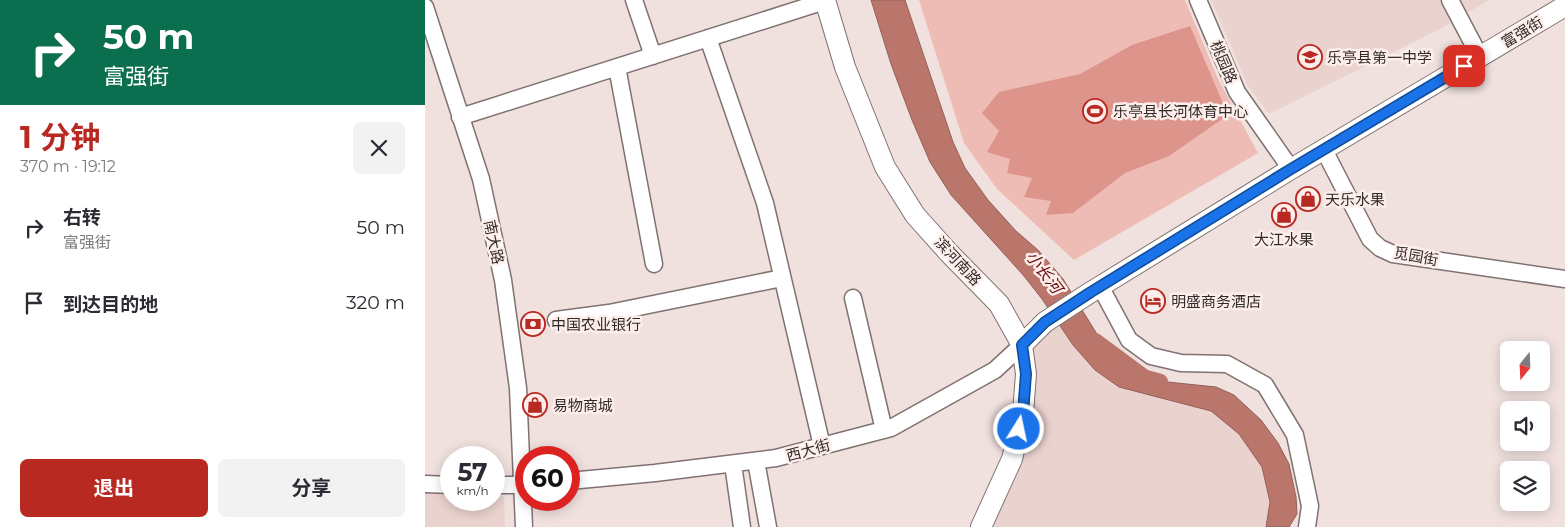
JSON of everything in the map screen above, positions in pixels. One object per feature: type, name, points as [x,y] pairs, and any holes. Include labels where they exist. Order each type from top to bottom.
[{"type":"main road","name":"滨河南路","points":[[825,0],[845,67],[885,167],[915,215],[999,304],[1022,345],[1026,374],[1023,413],[1012,459],[981,527]]},
{"type":"main road","name":"富强街","points":[[1022,345],[1045,322],[1095,289],[1291,169],[1565,6]]},
{"type":"street","points":[[634,0],[653,56]]},
{"type":"street","points":[[460,117],[825,0]]},
{"type":"street","name":"桃园路","points":[[1198,0],[1237,92],[1291,169]]},
{"type":"street","points":[[1450,0],[1480,57]]},
{"type":"street","name":"南大路","points":[[425,7],[481,179],[503,280],[517,388],[521,446]]},
{"type":"street","points":[[708,38],[765,203],[823,446]]},
{"type":"street","points":[[617,68],[654,264]]},
{"type":"street","name":"觅园街","points":[[1324,150],[1370,240],[1380,248],[1393,254],[1565,279]]},
{"type":"street","points":[[556,320],[609,313],[782,278]]},
{"type":"street","points":[[1095,289],[1129,340],[1151,356],[1181,363],[1227,364],[1265,385],[1295,435],[1310,506],[1307,527]]},
{"type":"street","points":[[853,298],[884,430]]},
{"type":"street","name":"西大街","points":[[580,480],[776,458],[891,428],[995,370],[1022,345]]},
{"type":"street","points":[[756,461],[768,527]]},
{"type":"street","points":[[733,464],[742,527]]},
{"type":"street","points":[[425,484],[440,485]]},
{"type":"street","name":"南大路","points":[[524,511],[524,527]]},
{"type":"shaded area","name":"乐亭县长河体育中心","points":[[919,0],[1185,0],[1218,79],[1258,153],[1074,260],[997,189],[964,143]]},
{"type":"shaded area","name":"乐亭县第一中学","points":[[1211,0],[1489,0],[1442,28],[1269,114],[1248,86]]},
{"type":"shaded area","points":[[1056,320],[1173,400],[1211,411],[1239,434],[1262,467],[1270,502],[1266,527],[989,527],[1030,349]]},
{"type":"shaded area","points":[[425,490],[440,491],[440,511],[504,511],[505,527],[425,527]]},
{"type":"water","points":[[871,0],[905,0],[953,142],[965,168],[988,200],[1016,231],[1038,250],[1063,279],[1100,339],[1118,362],[1137,373],[1158,381],[1216,387],[1234,395],[1261,420],[1278,443],[1289,464],[1296,497],[1297,514],[1289,527],[1266,527],[1270,502],[1262,467],[1239,434],[1211,411],[1119,387],[1095,370],[1073,345],[1024,276],[951,195],[930,162],[912,120],[891,64]]},
{"type":"building","points":[[1190,26],[1228,115],[1169,156],[1125,173],[1073,213],[1046,215],[1051,201],[1024,197],[1032,178],[1007,173],[1010,159],[987,152],[999,131],[982,113],[999,92],[1080,74],[1132,45]]},
{"type":"waterway","name":"小长河","points":[[1094,342],[1144,379],[1159,383]]},
{"type":"place","name":"乐亭县第一中学","points":[[1310,57]]},
{"type":"place","name":"乐亭县长河体育中心","points":[[1095,111]]},
{"type":"place","name":"天乐水果","points":[[1308,199]]},
{"type":"place","name":"大江水果","points":[[1284,215]]},
{"type":"place","name":"明盛商务酒店","points":[[1153,301]]},
{"type":"place","name":"中国农业银行","points":[[533,324]]},
{"type":"place","name":"易物商城","points":[[535,405]]},
{"type":"route","points":[[1019,429],[1023,413],[1026,374],[1022,345],[1045,322],[1275,179],[1464,66]]}]
